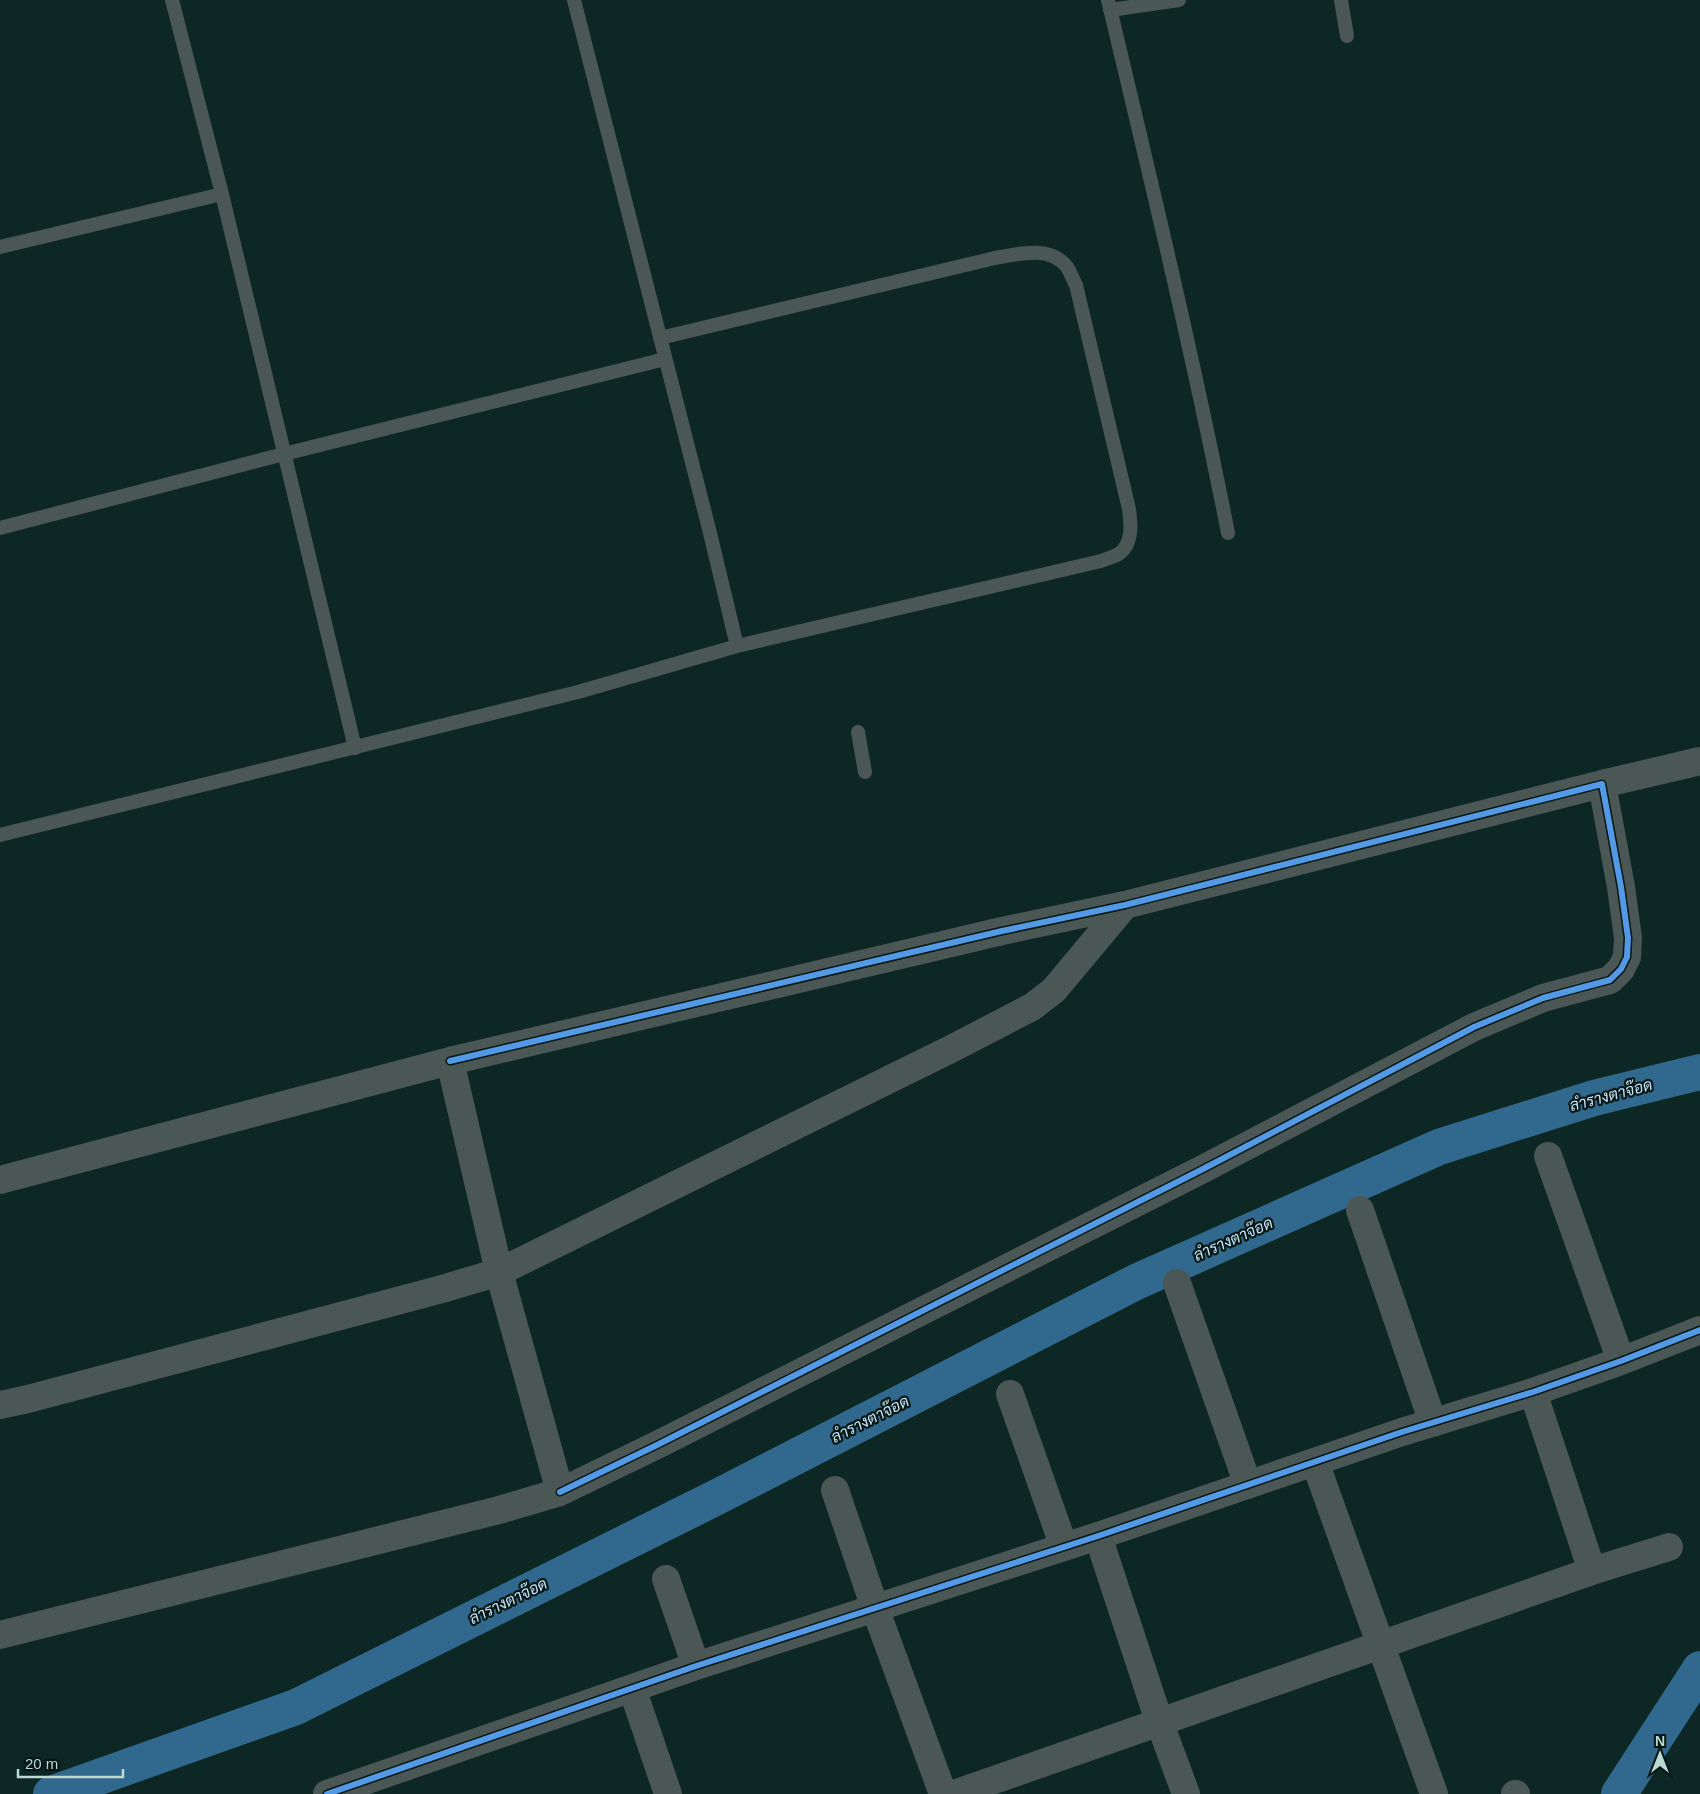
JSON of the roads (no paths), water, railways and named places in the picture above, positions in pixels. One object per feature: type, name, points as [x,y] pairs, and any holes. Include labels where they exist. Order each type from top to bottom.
[{"type":"street","points":[[0,1180],[450,1061],[1002,931],[1125,905],[1700,761]]},
{"type":"street","points":[[0,1634],[480,1515],[560,1492],[658,1445],[1201,1170],[1474,1028],[1543,998],[1610,980],[1621,969],[1627,957],[1628,938],[1622,887],[1602,784]]},
{"type":"street","points":[[0,1405],[76,1387],[499,1272],[935,1057],[1032,1007],[1054,990],[1125,905]]},
{"type":"street","points":[[450,1061],[499,1272],[560,1492]]},
{"type":"street","points":[[1548,1156],[1621,1361]]},
{"type":"street","points":[[1360,1210],[1433,1423]]},
{"type":"street","points":[[1177,1283],[1248,1485]]},
{"type":"street","points":[[327,1794],[696,1666],[1098,1536],[1433,1423],[1533,1392],[1621,1361],[1700,1330]]},
{"type":"street","points":[[1533,1392],[1592,1571]]},
{"type":"street","points":[[1010,1394],[1064,1547]]},
{"type":"street","points":[[1316,1462],[1434,1794]]},
{"type":"street","points":[[836,1490],[875,1608],[943,1794]]},
{"type":"street","points":[[1098,1536],[1159,1721],[1186,1794]]},
{"type":"street","points":[[954,1794],[1592,1571],[1669,1547]]},
{"type":"street","points":[[666,1579],[696,1666]]},
{"type":"street","points":[[632,1688],[668,1794]]},
{"type":"lane","points":[[172,0],[222,194],[355,748]]},
{"type":"lane","points":[[574,0],[710,533],[736,646]]},
{"type":"lane","points":[[1179,0],[1109,5],[1212,451],[1228,533]]},
{"type":"lane","points":[[1341,0],[1347,36]]},
{"type":"lane","points":[[0,248],[222,194]]},
{"type":"lane","points":[[0,835],[578,692],[736,646],[1101,561],[1120,553],[1127,543],[1132,527],[1130,509],[1076,285],[1066,267],[1056,258],[1040,253],[1026,252],[995,258],[660,338]]},
{"type":"lane","points":[[0,528],[284,454],[665,359]]},
{"type":"lane","points":[[858,732],[865,772]]},
{"type":"waterway","name":"ลำรางตาจ๊อด","points":[[51,1794],[296,1707],[719,1496],[1136,1282],[1439,1147],[1594,1098],[1700,1072]]},
{"type":"waterway","points":[[1619,1794],[1700,1669]]}]
